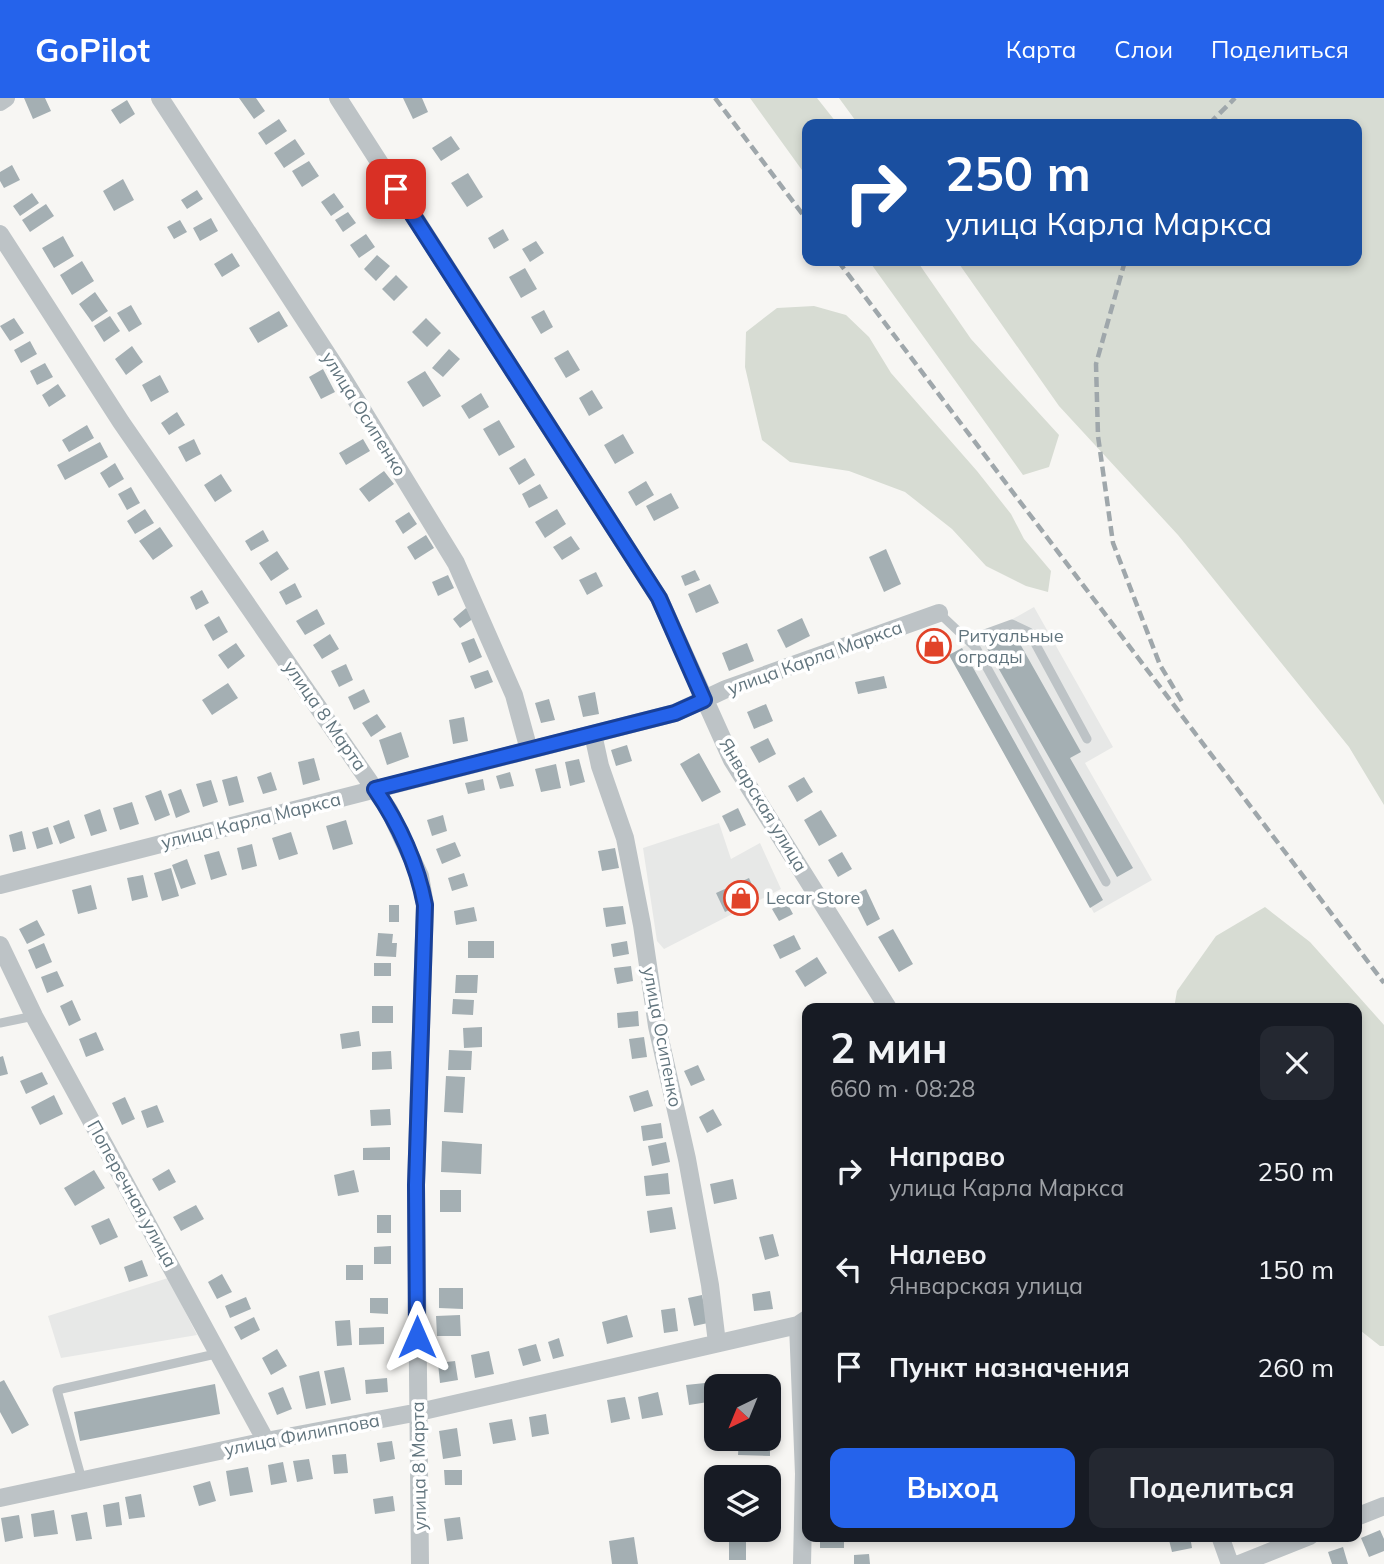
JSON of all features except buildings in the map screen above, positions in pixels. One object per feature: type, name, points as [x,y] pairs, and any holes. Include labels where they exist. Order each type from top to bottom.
[{"type":"street","points":[[0,102],[6,98]]},
{"type":"street","name":"улица Осипенко","points":[[160,98],[344,380],[456,563],[514,695],[529,750]]},
{"type":"street","name":"Январская улица","points":[[338,98],[659,598],[733,760],[885,1003]]},
{"type":"street","name":"улица 8 Марта","points":[[0,234],[121,422],[389,810],[420,876],[425,905],[416,1185],[420,1564]]},
{"type":"street","name":"улица Карла Маркса","points":[[0,885],[675,713],[726,689],[940,613]]},
{"type":"street","name":"улица Осипенко","points":[[593,734],[600,766],[625,838],[642,925],[657,1026],[692,1184],[717,1343]]},
{"type":"street","name":"Поперечная улица","points":[[0,945],[34,1016],[266,1441]]},
{"type":"street","name":"улица Филиппова","points":[[0,1497],[419,1412],[802,1322]]},
{"type":"street","points":[[1362,1515],[1384,1506]]},
{"type":"street","points":[[803,1542],[803,1564]]},
{"type":"street","points":[[1222,1542],[1230,1564]]},
{"type":"street","points":[[1239,1564],[1295,1542]]},
{"type":"lane","points":[[940,613],[976,648],[1106,882]]},
{"type":"lane","points":[[968,640],[1012,624],[1029,632],[1087,739]]},
{"type":"lane","points":[[0,1023],[34,1016]]},
{"type":"lane","points":[[82,1480],[57,1390],[220,1353]]},
{"type":"shaded area","points":[[750,98],[817,98],[834,119],[802,119],[802,170]]},
{"type":"shaded area","points":[[839,98],[1384,98],[1384,805],[1349,747],[1178,535],[1059,406],[961,266],[1362,266],[1362,119],[854,119]]},
{"type":"shaded area","points":[[873,266],[920,266],[971,339],[1059,435],[1049,467],[1023,475]]},
{"type":"shaded area","points":[[814,306],[846,315],[869,337],[891,373],[1011,514],[1024,539],[1051,571],[1048,592],[1026,586],[986,566],[952,529],[905,492],[849,471],[790,462],[762,440],[745,367],[746,332],[777,308]]},
{"type":"shaded area","points":[[1034,607],[1113,747],[1085,763],[1152,880],[1094,913],[949,655]]},
{"type":"shaded area","points":[[719,823],[731,859],[760,843],[781,889],[664,949],[657,941],[643,848]]},
{"type":"shaded area","points":[[1265,907],[1310,942],[1384,1025],[1384,1346],[1380,1346],[1362,1332],[1362,1003],[1175,1003],[1177,991],[1216,936]]},
{"type":"shaded area","points":[[168,1278],[197,1335],[61,1358],[48,1316]]},
{"type":"railway","points":[[715,98],[802,213]]},
{"type":"railway","points":[[1214,119],[1235,98]]},
{"type":"railway","points":[[842,266],[1384,983]]},
{"type":"railway","points":[[1124,266],[1096,364],[1098,436],[1113,543],[1160,665],[1184,705]]},
{"type":"place","name":"Ритуальные ограды","points":[[934,646]]},
{"type":"place","name":"Lecar Store","points":[[741,898]]},
{"type":"route","points":[[396,189],[659,598],[704,700],[675,713],[375,789],[389,810],[420,876],[425,905],[416,1185],[417,1337]]}]
